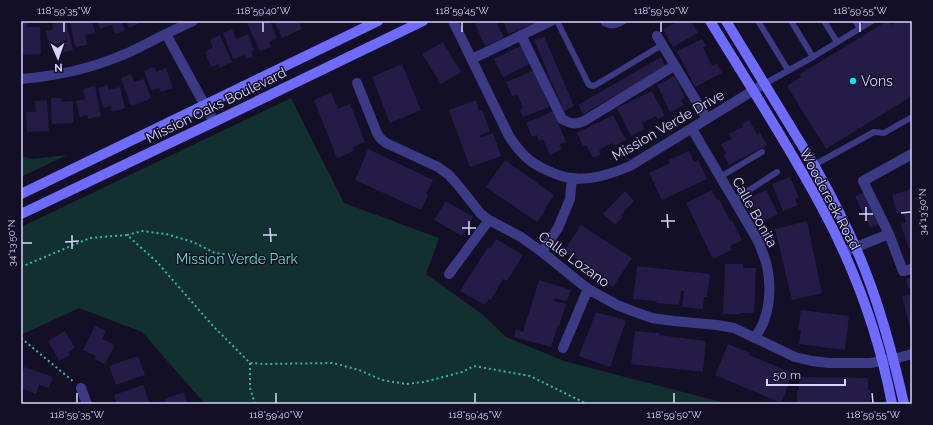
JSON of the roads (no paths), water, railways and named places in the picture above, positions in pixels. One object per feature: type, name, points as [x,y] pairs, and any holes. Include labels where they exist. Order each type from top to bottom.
[{"type":"main road","name":"Mission Oaks Boulevard","points":[[21,194],[378,21]]},
{"type":"main road","name":"Mission Oaks Boulevard","points":[[21,214],[423,21]]},
{"type":"main road","name":"Woodcreek Road","points":[[710,21],[802,171],[844,252],[870,321],[892,404]]},
{"type":"main road","name":"Woodcreek Road","points":[[726,21],[814,165],[856,247],[886,330],[904,404]]},
{"type":"street","points":[[21,79],[47,77],[85,69],[122,56],[193,21]]},
{"type":"street","name":"Mission Verde Drive","points":[[453,21],[514,144],[528,159],[541,168],[572,178],[596,177],[630,166],[764,84]]},
{"type":"street","points":[[472,59],[551,21]]},
{"type":"street","points":[[166,34],[214,122]]},
{"type":"street","points":[[521,35],[562,119],[570,123],[578,124],[584,121],[674,66]]},
{"type":"street","points":[[659,40],[707,119]]},
{"type":"street","name":"Calle Lozano","points":[[357,83],[380,138],[386,143],[444,171],[488,220],[521,237],[588,289],[617,305],[652,318],[734,328],[795,357],[812,362],[870,363],[882,362],[912,354]]},
{"type":"street","name":"Calle Bonita","points":[[692,129],[754,234],[763,252],[768,276],[768,304],[764,322],[755,338]]},
{"type":"street","points":[[912,154],[864,181],[889,234],[903,271],[912,269]]},
{"type":"street","points":[[542,252],[558,228],[570,199],[572,178]]},
{"type":"street","points":[[448,274],[488,220]]},
{"type":"street","points":[[844,252],[889,234]]},
{"type":"street","points":[[563,348],[588,289]]},
{"type":"street","points":[[81,388],[87,404]]},
{"type":"lane","points":[[557,21],[589,85],[594,86],[659,40]]},
{"type":"lane","points":[[603,21],[611,26],[620,24],[624,21]]},
{"type":"lane","points":[[758,21],[788,70]]},
{"type":"lane","points":[[791,21],[814,57]]},
{"type":"lane","points":[[824,21],[837,42]]},
{"type":"lane","points":[[855,21],[860,28]]},
{"type":"lane","points":[[764,84],[814,57],[872,21]]},
{"type":"lane","points":[[814,165],[874,132],[884,133],[912,117]]},
{"type":"lane","points":[[720,178],[762,152]]},
{"type":"lane","points":[[734,200],[777,172]]},
{"type":"place","name":"Vons","points":[[853,81]]},
{"type":"park label","name":"Mission Verde Park","points":[[237,259]]}]
